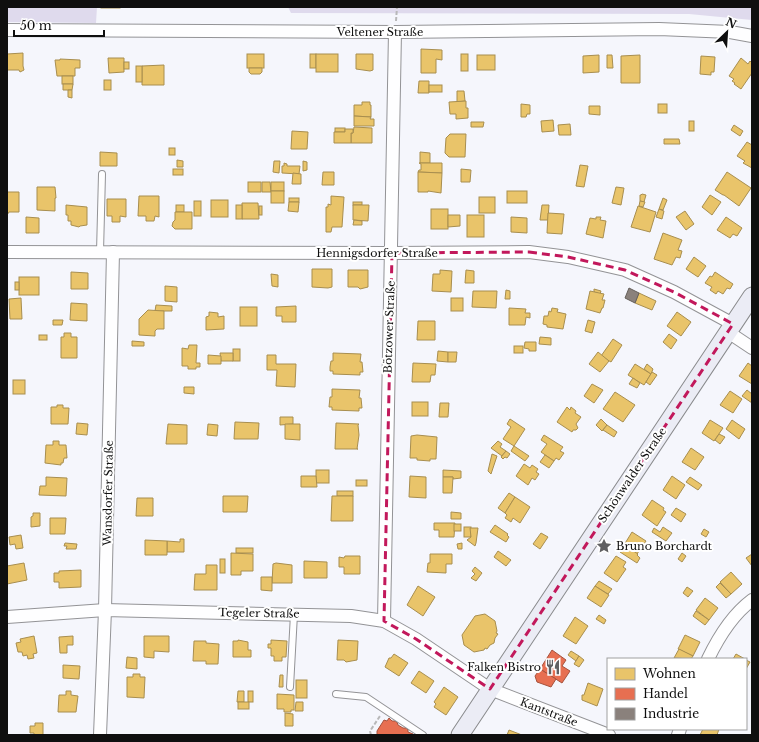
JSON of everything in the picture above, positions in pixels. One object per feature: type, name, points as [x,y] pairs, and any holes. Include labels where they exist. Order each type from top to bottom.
[{"type":"main road","name":"Schönwalder Straße","points":[[460,735],[752,296]]},
{"type":"street","name":"Veltener Straße","points":[[7,30],[395,32],[659,29],[730,32],[752,36]]},
{"type":"street","name":"Bötzower Straße","points":[[384,621],[395,32]]},
{"type":"street","name":"Hennigsdorfer Straße","points":[[7,252],[392,254],[529,252],[568,257],[625,270],[674,292],[730,328],[752,348]]},
{"type":"street","name":"Wansdorfer Straße","points":[[100,735],[105,610],[113,252]]},
{"type":"street","points":[[709,658],[723,631],[740,608],[752,600]]},
{"type":"street","name":"Tegeler Straße","points":[[7,617],[105,610],[351,616],[384,621],[416,639],[490,689]]},
{"type":"street","name":"Kantstraße","points":[[490,689],[609,735]]},
{"type":"lane","points":[[100,252],[102,174]]},
{"type":"lane","points":[[290,687],[294,614]]},
{"type":"lane","points":[[336,694],[366,697],[423,735]]},
{"type":"path","points":[[371,735],[370,731],[385,709]]},
{"type":"highlighted area","points":[[529,252],[568,257],[625,270],[674,292],[733,324],[490,689],[416,639],[384,621],[392,253]]},
{"type":"shaded area","points":[[7,7],[97,7],[96,23],[7,22]]},
{"type":"shaded area","points":[[288,7],[752,7],[752,20],[689,14],[291,13]]},
{"type":"building: Wohnen","points":[[120,7],[120,8],[101,8]]},
{"type":"building: Wohnen","points":[[421,49],[442,50],[442,60],[436,59],[436,73],[421,73]]},
{"type":"building: Wohnen","points":[[23,53],[24,70],[20,72],[19,70],[7,70],[7,54]]},
{"type":"building: Wohnen","points":[[247,54],[264,54],[264,68],[247,68]]},
{"type":"building: Wohnen","points":[[310,54],[316,54],[316,68],[310,68]]},
{"type":"building: Wohnen","points":[[316,54],[338,54],[338,72],[316,72]]},
{"type":"building: Wohnen","points":[[356,54],[373,54],[373,70],[356,69]]},
{"type":"building: Wohnen","points":[[461,54],[468,54],[468,71],[461,71]]},
{"type":"building: Wohnen","points":[[477,55],[495,55],[495,70],[477,70]]},
{"type":"building: Wohnen","points":[[599,55],[599,72],[583,73],[583,56]]},
{"type":"building: Wohnen","points":[[607,55],[612,55],[613,68],[607,68]]},
{"type":"building: Wohnen","points":[[640,55],[640,83],[621,83],[621,56]]},
{"type":"building: Wohnen","points":[[701,56],[715,57],[714,72],[711,72],[711,75],[700,74]]},
{"type":"building: Wohnen","points":[[108,58],[124,58],[124,72],[109,73]]},
{"type":"building: Wohnen","points":[[741,58],[748,64],[750,61],[752,63],[752,73],[741,89],[734,84],[735,83],[732,81],[734,79],[729,76]]},
{"type":"building: Wohnen","points":[[55,60],[80,60],[80,68],[75,68],[75,76],[57,76]]},
{"type":"building: Wohnen","points":[[124,62],[129,62],[129,69],[124,69]]},
{"type":"building: Wohnen","points":[[164,65],[164,85],[142,85],[142,66]]},
{"type":"building: Wohnen","points":[[136,66],[142,66],[142,82],[136,82]]},
{"type":"building: Wohnen","points":[[249,68],[262,68],[262,72],[260,74],[251,74],[249,72]]},
{"type":"building: Wohnen","points":[[62,76],[73,76],[73,84],[62,84]]},
{"type":"building: Wohnen","points":[[104,80],[111,80],[111,90],[104,90]]},
{"type":"building: Wohnen","points":[[419,81],[429,81],[429,93],[418,93]]},
{"type":"building: Wohnen","points":[[63,84],[73,84],[72,90],[63,90]]},
{"type":"building: Wohnen","points":[[429,85],[442,85],[442,92],[429,92]]},
{"type":"building: Wohnen","points":[[68,90],[72,90],[72,98],[68,97]]},
{"type":"building: Wohnen","points":[[457,91],[464,91],[465,101],[457,102]]},
{"type":"building: Wohnen","points":[[466,101],[468,118],[456,119],[456,114],[450,114],[449,102]]},
{"type":"building: Wohnen","points":[[362,102],[370,102],[371,117],[354,116],[354,105],[362,105]]},
{"type":"building: Wohnen","points":[[521,104],[530,105],[530,114],[527,114],[526,117],[521,117]]},
{"type":"building: Wohnen","points":[[658,104],[667,104],[667,113],[658,113]]},
{"type":"building: Wohnen","points":[[589,106],[600,106],[600,115],[589,114]]},
{"type":"building: Wohnen","points":[[354,116],[371,117],[370,119],[374,119],[374,126],[354,126]]},
{"type":"building: Wohnen","points":[[553,120],[554,131],[542,132],[541,121]]},
{"type":"building: Wohnen","points":[[689,121],[694,121],[694,131],[689,131]]},
{"type":"building: Wohnen","points":[[471,122],[484,122],[483,127],[471,127]]},
{"type":"building: Wohnen","points":[[570,124],[571,135],[559,135],[558,125]]},
{"type":"building: Wohnen","points":[[734,125],[743,131],[740,136],[731,130]]},
{"type":"building: Wohnen","points":[[354,127],[372,128],[372,143],[351,143],[351,133],[353,133]]},
{"type":"building: Wohnen","points":[[335,128],[345,128],[345,132],[335,132]]},
{"type":"building: Wohnen","points":[[345,129],[353,129],[353,133],[351,133],[351,143],[334,143],[334,132],[345,132]]},
{"type":"building: Wohnen","points":[[292,131],[308,132],[307,149],[291,149]]},
{"type":"building: Wohnen","points":[[450,134],[466,134],[465,157],[449,157],[445,153],[446,138]]},
{"type":"building: Wohnen","points":[[664,139],[679,139],[680,144],[664,144]]},
{"type":"building: Wohnen","points":[[747,142],[752,145],[752,168],[743,163],[745,161],[737,156]]},
{"type":"building: Wohnen","points":[[169,148],[175,148],[175,155],[169,155]]},
{"type":"building: Wohnen","points":[[100,152],[117,153],[117,166],[100,166]]},
{"type":"building: Wohnen","points":[[420,152],[430,153],[430,163],[420,163]]},
{"type":"building: Wohnen","points":[[177,160],[183,161],[183,167],[177,167]]},
{"type":"building: Wohnen","points":[[274,161],[280,161],[279,173],[273,172]]},
{"type":"building: Wohnen","points":[[303,161],[307,162],[307,170],[303,171]]},
{"type":"building: Wohnen","points":[[284,163],[287,164],[287,166],[300,166],[299,174],[282,173],[282,166],[284,166]]},
{"type":"building: Wohnen","points":[[419,163],[442,163],[442,173],[418,172],[421,170],[421,164]]},
{"type":"building: Wohnen","points":[[580,165],[588,166],[584,187],[576,186]]},
{"type":"building: Wohnen","points":[[173,169],[183,169],[183,175],[173,175]]},
{"type":"building: Wohnen","points":[[461,169],[471,170],[470,182],[461,182]]},
{"type":"building: Wohnen","points":[[323,172],[334,172],[334,185],[322,185]]},
{"type":"building: Wohnen","points":[[418,172],[442,173],[441,193],[428,191],[418,192]]},
{"type":"building: Wohnen","points":[[727,172],[751,188],[739,206],[715,190]]},
{"type":"building: Wohnen","points":[[293,173],[301,174],[301,184],[292,184]]},
{"type":"building: Wohnen","points":[[248,182],[261,182],[261,192],[248,192]]},
{"type":"building: Wohnen","points":[[262,182],[270,182],[271,192],[262,192]]},
{"type":"building: Wohnen","points":[[271,182],[284,182],[284,191],[271,191]]},
{"type":"building: Wohnen","points":[[37,187],[55,187],[55,211],[37,210]]},
{"type":"building: Wohnen","points":[[616,187],[624,188],[621,205],[612,203]]},
{"type":"building: Wohnen","points":[[271,191],[284,191],[284,203],[271,203]]},
{"type":"building: Wohnen","points":[[507,191],[527,191],[527,203],[507,203]]},
{"type":"building: Wohnen","points":[[7,192],[19,192],[19,212],[9,212],[7,215]]},
{"type":"building: Wohnen","points":[[640,195],[646,195],[644,202],[640,201]]},
{"type":"building: Wohnen","points":[[710,195],[721,202],[712,215],[702,207]]},
{"type":"building: Wohnen","points":[[139,196],[159,196],[159,217],[155,216],[154,221],[146,221],[146,216],[138,216]]},
{"type":"building: Wohnen","points":[[331,196],[344,197],[342,227],[332,227],[331,232],[326,232],[326,207],[328,207],[328,204],[331,205]]},
{"type":"building: Wohnen","points":[[479,197],[495,197],[495,213],[479,213]]},
{"type":"building: Wohnen","points":[[289,198],[299,198],[299,202],[289,202]]},
{"type":"building: Wohnen","points":[[663,198],[667,200],[663,210],[659,209]]},
{"type":"building: Wohnen","points":[[107,199],[126,199],[126,217],[120,216],[120,222],[112,222],[112,216],[107,216]]},
{"type":"building: Wohnen","points":[[211,200],[228,200],[228,217],[211,217]]},
{"type":"building: Wohnen","points":[[194,201],[201,201],[201,216],[194,216]]},
{"type":"building: Wohnen","points":[[640,201],[645,202],[643,207],[639,206]]},
{"type":"building: Wohnen","points":[[289,202],[299,202],[298,212],[288,211]]},
{"type":"building: Wohnen","points":[[353,202],[362,202],[362,205],[353,205]]},
{"type":"building: Wohnen","points":[[242,203],[258,203],[259,219],[242,219]]},
{"type":"building: Wohnen","points":[[66,205],[87,207],[87,225],[79,227],[71,225],[71,221],[68,221],[68,215],[66,215]]},
{"type":"building: Wohnen","points":[[176,205],[184,205],[184,212],[176,212]]},
{"type":"building: Wohnen","points":[[236,205],[242,205],[242,219],[236,219]]},
{"type":"building: Wohnen","points":[[353,205],[369,205],[368,221],[353,220]]},
{"type":"building: Wohnen","points":[[542,205],[549,205],[548,220],[540,220]]},
{"type":"building: Wohnen","points":[[259,206],[262,206],[262,215],[259,215]]},
{"type":"building: Wohnen","points":[[638,206],[656,212],[650,232],[631,227]]},
{"type":"building: Wohnen","points":[[431,209],[448,209],[448,229],[431,229]]},
{"type":"building: Wohnen","points":[[659,209],[664,211],[662,219],[656,217]]},
{"type":"building: Wohnen","points":[[685,211],[694,224],[686,230],[676,217]]},
{"type":"building: Wohnen","points":[[175,212],[192,212],[192,229],[175,229],[172,226],[175,220]]},
{"type":"building: Wohnen","points":[[548,213],[564,214],[562,234],[547,233]]},
{"type":"building: Wohnen","points":[[448,215],[460,215],[460,226],[448,227]]},
{"type":"building: Wohnen","points":[[467,215],[484,215],[484,237],[467,237]]},
{"type":"building: Wohnen","points":[[26,217],[39,218],[39,233],[26,233]]},
{"type":"building: Wohnen","points":[[511,217],[527,218],[527,233],[511,232]]},
{"type":"building: Wohnen","points":[[596,217],[601,217],[600,220],[606,221],[603,238],[586,234],[590,218],[596,219]]},
{"type":"building: Wohnen","points":[[726,217],[742,228],[737,236],[733,234],[730,238],[717,230]]},
{"type":"building: Wohnen","points":[[354,220],[362,221],[362,225],[353,225]]},
{"type":"building: Wohnen","points":[[663,233],[682,240],[678,250],[682,251],[680,258],[676,257],[672,265],[654,259]]},
{"type":"building: Wohnen","points":[[694,257],[706,266],[698,277],[686,269]]},
{"type":"building: Wohnen","points":[[312,269],[332,269],[332,287],[312,287]]},
{"type":"building: Wohnen","points":[[348,270],[368,270],[368,287],[360,289],[358,287],[348,287]]},
{"type":"building: Wohnen","points":[[440,270],[452,271],[451,292],[432,291],[433,274],[440,274]]},
{"type":"building: Wohnen","points":[[466,270],[474,271],[474,283],[465,283]]},
{"type":"building: Wohnen","points":[[71,272],[88,273],[88,289],[71,289]]},
{"type":"building: Wohnen","points":[[715,272],[733,284],[730,289],[727,288],[723,294],[718,291],[716,294],[710,290],[712,287],[705,283]]},
{"type":"building: Wohnen","points":[[271,274],[278,275],[278,287],[272,286]]},
{"type":"building: Wohnen","points":[[19,277],[39,277],[39,295],[19,295]]},
{"type":"building: Wohnen","points":[[15,282],[19,282],[19,290],[15,290]]},
{"type":"building: Wohnen","points":[[165,286],[177,287],[177,302],[165,301]]},
{"type":"building: Wohnen","points":[[594,289],[601,291],[600,294],[594,292]]},
{"type":"building: Wohnen","points":[[506,290],[510,291],[510,299],[505,299]]},
{"type":"building: Wohnen","points":[[473,291],[497,291],[496,308],[472,307]]},
{"type":"building: Wohnen","points":[[590,291],[604,294],[602,300],[605,300],[600,313],[586,309]]},
{"type":"building: Wohnen","points":[[639,293],[656,301],[652,310],[635,303]]},
{"type":"building: Wohnen","points":[[21,298],[22,319],[10,319],[9,299]]},
{"type":"building: Wohnen","points":[[451,298],[463,298],[463,311],[451,311]]},
{"type":"building: Wohnen","points":[[71,303],[87,304],[87,321],[70,320]]},
{"type":"building: Wohnen","points":[[156,305],[172,306],[172,311],[155,311]]},
{"type":"building: Wohnen","points":[[296,306],[296,322],[282,322],[282,316],[276,316],[276,307]]},
{"type":"building: Wohnen","points":[[240,307],[257,307],[257,326],[240,326]]},
{"type":"building: Wohnen","points":[[509,308],[526,309],[525,313],[530,313],[530,318],[526,317],[525,325],[509,325]]},
{"type":"building: Wohnen","points":[[552,308],[558,309],[557,312],[566,314],[563,329],[547,327],[547,325],[543,324],[544,316],[548,316],[549,311],[551,312]]},
{"type":"building: Wohnen","points":[[148,310],[164,311],[164,329],[157,329],[155,331],[155,336],[139,335],[139,319]]},
{"type":"building: Wohnen","points":[[209,312],[218,313],[218,317],[224,316],[224,329],[206,330],[206,317],[209,316]]},
{"type":"building: Wohnen","points":[[677,312],[691,322],[681,336],[667,326]]},
{"type":"building: Wohnen","points":[[53,320],[63,320],[62,325],[53,325]]},
{"type":"building: Wohnen","points":[[588,320],[595,322],[592,333],[585,331]]},
{"type":"building: Wohnen","points":[[418,321],[435,321],[435,340],[417,340]]},
{"type":"building: Wohnen","points":[[64,333],[71,333],[71,337],[77,337],[77,358],[61,358],[61,337],[64,337]]},
{"type":"building: Wohnen","points":[[669,334],[677,340],[671,349],[663,342]]},
{"type":"building: Wohnen","points":[[39,335],[47,335],[47,340],[39,340]]},
{"type":"building: Wohnen","points":[[540,337],[551,338],[551,345],[539,344]]},
{"type":"building: Wohnen","points":[[613,339],[622,345],[611,362],[601,356]]},
{"type":"building: Wohnen","points":[[132,341],[144,342],[144,346],[132,346]]},
{"type":"building: Wohnen","points":[[525,342],[536,342],[536,351],[529,351],[529,349],[524,348]]},
{"type":"building: Wohnen","points":[[189,345],[197,345],[196,363],[200,363],[200,367],[196,367],[196,369],[188,369],[188,366],[182,366],[182,348],[188,349]]},
{"type":"building: Wohnen","points":[[514,346],[523,346],[523,353],[514,353]]},
{"type":"building: Wohnen","points":[[233,349],[240,349],[240,361],[233,361]]},
{"type":"building: Wohnen","points":[[438,351],[448,352],[448,362],[437,361]]},
{"type":"building: Wohnen","points":[[448,352],[457,352],[456,362],[448,362]]},
{"type":"building: Wohnen","points":[[598,352],[609,361],[600,372],[589,364]]},
{"type":"building: Wohnen","points":[[220,353],[233,353],[233,361],[221,361]]},
{"type":"building: Wohnen","points":[[333,353],[361,354],[360,362],[362,362],[363,372],[360,372],[360,375],[333,374],[333,371],[330,371],[330,367],[331,361],[333,361]]},
{"type":"building: Wohnen","points":[[208,355],[221,356],[221,364],[208,364]]},
{"type":"building: Wohnen","points":[[267,355],[276,355],[276,364],[296,364],[295,387],[276,386],[277,370],[267,370]]},
{"type":"building: Wohnen","points":[[413,363],[436,364],[435,375],[431,375],[430,382],[412,382]]},
{"type":"building: Wohnen","points":[[748,363],[752,366],[752,384],[739,376]]},
{"type":"building: Wohnen","points":[[635,364],[651,374],[644,385],[628,375]]},
{"type":"building: Wohnen","points":[[647,364],[653,369],[651,374],[644,369]]},
{"type":"building: Wohnen","points":[[652,372],[657,375],[650,385],[646,382]]},
{"type":"building: Wohnen","points":[[633,378],[640,383],[637,388],[629,384]]},
{"type":"building: Wohnen","points":[[13,380],[25,380],[25,394],[13,394]]},
{"type":"building: Wohnen","points":[[592,384],[603,390],[594,403],[584,396]]},
{"type":"building: Wohnen","points":[[184,387],[194,387],[194,394],[184,393]]},
{"type":"building: Wohnen","points":[[332,389],[360,390],[359,398],[361,398],[362,408],[359,408],[359,411],[332,410],[332,407],[329,407],[330,397],[332,397]]},
{"type":"building: Wohnen","points":[[747,390],[752,394],[752,403],[742,396]]},
{"type":"building: Wohnen","points":[[730,391],[742,399],[733,413],[720,405]]},
{"type":"building: Wohnen","points":[[615,392],[635,405],[623,422],[603,409]]},
{"type":"building: Wohnen","points":[[412,402],[428,402],[428,416],[412,416]]},
{"type":"building: Wohnen","points":[[440,403],[449,403],[448,417],[439,417]]},
{"type":"building: Wohnen","points":[[57,405],[63,405],[63,408],[69,408],[68,424],[51,424],[51,407],[57,407]]},
{"type":"building: Wohnen","points":[[567,407],[570,410],[571,407],[576,411],[575,413],[581,417],[576,424],[578,428],[572,432],[557,422]]},
{"type":"building: Wohnen","points":[[280,417],[293,417],[293,424],[280,425]]},
{"type":"building: Wohnen","points":[[510,419],[525,429],[514,446],[503,439],[511,427],[507,424]]},
{"type":"building: Wohnen","points":[[601,419],[607,425],[602,431],[596,425]]},
{"type":"building: Wohnen","points":[[710,420],[723,428],[714,441],[702,433]]},
{"type":"building: Wohnen","points":[[732,420],[745,429],[739,439],[726,429]]},
{"type":"building: Wohnen","points":[[235,422],[259,423],[258,439],[234,439]]},
{"type":"building: Wohnen","points":[[77,423],[88,424],[87,435],[76,434]]},
{"type":"building: Wohnen","points":[[336,423],[359,424],[357,449],[335,449]]},
{"type":"building: Wohnen","points":[[168,424],[187,425],[187,444],[166,444]]},
{"type":"building: Wohnen","points":[[208,424],[218,425],[217,436],[207,435]]},
{"type":"building: Wohnen","points":[[285,424],[300,424],[300,440],[285,439]]},
{"type":"building: Wohnen","points":[[607,425],[617,432],[614,437],[603,430]]},
{"type":"building: Wohnen","points":[[719,434],[725,437],[720,444],[715,440]]},
{"type":"building: Wohnen","points":[[417,435],[437,437],[436,459],[430,459],[430,461],[410,458],[411,436]]},
{"type":"building: Wohnen","points":[[544,435],[563,447],[560,451],[564,453],[559,460],[556,458],[554,461],[541,452],[547,444],[541,440]]},
{"type":"building: Wohnen","points":[[53,441],[59,441],[59,445],[66,445],[67,458],[64,458],[61,465],[45,463],[46,445],[53,445]]},
{"type":"building: Wohnen","points":[[498,441],[502,444],[500,447],[506,451],[502,456],[491,448]]},
{"type":"building: Wohnen","points":[[514,446],[529,456],[525,461],[511,451]]},
{"type":"building: Wohnen","points":[[691,448],[704,457],[695,470],[682,462]]},
{"type":"building: Wohnen","points":[[506,451],[510,454],[507,458],[505,457],[503,459],[501,457]]},
{"type":"building: Wohnen","points":[[492,454],[497,456],[491,474],[488,471]]},
{"type":"building: Wohnen","points":[[545,455],[554,461],[549,468],[540,462]]},
{"type":"building: Wohnen","points":[[524,464],[530,468],[532,465],[538,469],[536,472],[539,474],[535,480],[532,478],[528,485],[516,476]]},
{"type":"building: Wohnen","points":[[316,470],[329,470],[329,483],[316,483]]},
{"type":"building: Wohnen","points":[[443,470],[461,471],[461,478],[453,479],[453,477],[443,477]]},
{"type":"building: Wohnen","points":[[301,476],[316,476],[317,487],[301,487]]},
{"type":"building: Wohnen","points":[[410,476],[426,477],[426,498],[409,497]]},
{"type":"building: Wohnen","points":[[672,476],[685,485],[676,499],[663,490]]},
{"type":"building: Wohnen","points":[[46,477],[67,478],[66,496],[39,495],[40,486],[46,486]]},
{"type":"building: Wohnen","points":[[443,477],[453,477],[452,493],[443,493]]},
{"type":"building: Wohnen","points":[[690,477],[702,485],[698,490],[686,482]]},
{"type":"building: Wohnen","points":[[356,480],[367,480],[367,486],[356,486]]},
{"type":"building: Wohnen","points":[[337,491],[353,491],[353,496],[337,496]]},
{"type":"building: Wohnen","points":[[509,493],[515,497],[505,513],[498,508]]},
{"type":"building: Wohnen","points":[[223,496],[248,496],[247,512],[223,512]]},
{"type":"building: Wohnen","points":[[332,496],[353,496],[353,521],[331,521]]},
{"type":"building: Wohnen","points":[[515,497],[530,507],[520,523],[513,518],[511,522],[505,518],[507,515],[505,513]]},
{"type":"building: Wohnen","points":[[137,498],[153,498],[153,516],[136,516]]},
{"type":"building: Wohnen","points":[[652,500],[664,508],[663,510],[666,512],[657,526],[642,515]]},
{"type":"building: Wohnen","points":[[676,508],[686,514],[681,522],[671,515]]},
{"type":"building: Wohnen","points":[[451,512],[461,513],[461,519],[451,519]]},
{"type":"building: Wohnen","points":[[33,513],[40,513],[40,526],[31,527],[31,517],[33,516]]},
{"type":"building: Wohnen","points":[[50,518],[66,518],[65,534],[50,534]]},
{"type":"building: Wohnen","points":[[434,523],[455,523],[454,537],[439,537],[439,530],[434,530]]},
{"type":"building: Wohnen","points":[[454,524],[461,524],[461,531],[454,531]]},
{"type":"building: Wohnen","points":[[495,525],[508,534],[507,535],[509,537],[506,542],[490,532]]},
{"type":"building: Wohnen","points":[[464,527],[471,527],[471,537],[464,537]]},
{"type":"building: Wohnen","points":[[663,527],[672,533],[666,541],[652,532],[654,528],[660,532]]},
{"type":"building: Wohnen","points":[[470,528],[478,528],[475,546],[467,540],[471,537]]},
{"type":"building: Wohnen","points":[[704,529],[709,532],[706,537],[701,534]]},
{"type":"building: Wohnen","points":[[632,532],[646,541],[637,554],[624,545]]},
{"type":"building: Wohnen","points":[[541,533],[548,537],[540,549],[533,544]]},
{"type":"building: Wohnen","points":[[21,535],[23,548],[16,549],[15,544],[10,545],[9,537]]},
{"type":"building: Wohnen","points":[[180,539],[184,539],[184,552],[167,552],[167,541],[180,542]]},
{"type":"building: Wohnen","points":[[145,540],[167,541],[167,555],[145,555]]},
{"type":"building: Wohnen","points":[[65,543],[77,544],[76,549],[66,549],[67,546],[64,546]]},
{"type":"building: Wohnen","points":[[462,543],[462,549],[458,549],[457,544]]},
{"type":"building: Wohnen","points":[[624,545],[638,554],[637,555],[640,558],[637,563],[620,552]]},
{"type":"building: Wohnen","points":[[236,548],[253,548],[253,553],[236,553]]},
{"type":"building: Wohnen","points":[[498,551],[511,560],[506,566],[494,557]]},
{"type":"building: Wohnen","points":[[231,553],[253,554],[253,571],[241,571],[241,575],[231,575]]},
{"type":"building: Wohnen","points":[[682,553],[686,556],[682,562],[678,559]]},
{"type":"building: Wohnen","points":[[430,554],[452,554],[452,564],[446,564],[446,573],[427,572],[428,563],[430,563]]},
{"type":"building: Wohnen","points":[[752,554],[752,566],[746,558]]},
{"type":"building: Wohnen","points":[[345,556],[360,556],[360,574],[344,574],[344,567],[339,567],[339,557],[344,558]]},
{"type":"building: Wohnen","points":[[616,556],[626,562],[623,567],[626,569],[617,582],[604,573]]},
{"type":"building: Wohnen","points":[[220,559],[225,559],[225,573],[220,573]]},
{"type":"building: Wohnen","points":[[304,561],[327,562],[327,578],[304,578]]},
{"type":"building: Wohnen","points":[[24,563],[27,580],[7,584],[7,566]]},
{"type":"building: Wohnen","points":[[273,564],[292,565],[292,583],[272,583]]},
{"type":"building: Wohnen","points":[[206,565],[217,565],[217,590],[194,590],[195,574],[206,574]]},
{"type":"building: Wohnen","points":[[475,567],[482,573],[476,581],[471,578],[475,574],[472,571]]},
{"type":"building: Wohnen","points":[[81,570],[81,587],[59,588],[59,582],[54,582],[54,573],[59,573],[59,571]]},
{"type":"building: Wohnen","points":[[731,572],[742,584],[731,594],[720,582]]},
{"type":"building: Wohnen","points":[[261,577],[272,577],[272,591],[261,590]]},
{"type":"building: Wohnen","points":[[599,581],[612,589],[608,594],[595,586]]},
{"type":"building: Wohnen","points":[[720,583],[731,594],[726,598],[716,587]]},
{"type":"building: Wohnen","points":[[418,586],[435,597],[423,616],[407,605]]},
{"type":"building: Wohnen","points":[[595,586],[609,595],[601,607],[587,598]]},
{"type":"building: Wohnen","points":[[687,587],[693,591],[688,597],[683,593]]},
{"type":"building: Wohnen","points":[[705,598],[718,608],[709,620],[696,610]]},
{"type":"building: Wohnen","points":[[696,611],[709,620],[705,625],[693,616]]},
{"type":"building: Wohnen","points":[[485,614],[495,621],[496,633],[498,634],[494,643],[487,649],[485,648],[484,650],[474,652],[464,645],[462,635],[475,616]]},
{"type":"building: Wohnen","points":[[599,615],[606,620],[604,624],[596,619]]},
{"type":"building: Wohnen","points":[[575,617],[588,626],[576,644],[563,636]]},
{"type":"building: Wohnen","points":[[685,635],[700,642],[693,656],[678,649]]},
{"type":"building: Wohnen","points":[[34,636],[37,653],[33,654],[34,658],[28,659],[27,655],[23,656],[22,652],[18,652],[16,643],[21,642],[20,639]]},
{"type":"building: Wohnen","points":[[73,636],[73,645],[67,645],[67,653],[60,653],[59,637]]},
{"type":"building: Wohnen","points":[[144,636],[169,636],[169,652],[154,651],[154,658],[144,657]]},
{"type":"building: Wohnen","points":[[238,640],[248,642],[248,650],[251,650],[251,657],[233,657],[233,641]]},
{"type":"building: Wohnen","points":[[271,640],[287,641],[286,657],[282,657],[282,661],[274,661],[274,656],[271,656],[271,648],[268,648],[268,644],[271,644]]},
{"type":"building: Wohnen","points":[[338,640],[358,641],[357,660],[346,662],[344,660],[337,660]]},
{"type":"building: Wohnen","points":[[194,641],[206,641],[206,643],[219,644],[218,664],[206,664],[206,661],[193,661]]},
{"type":"building: Wohnen","points":[[679,649],[693,656],[692,658],[674,658]]},
{"type":"building: Wohnen","points":[[571,651],[579,656],[576,661],[568,655]]},
{"type":"building: Wohnen","points":[[394,654],[408,663],[399,676],[385,667],[389,658],[391,658]]},
{"type":"building: Wohnen","points":[[736,654],[743,658],[734,658]]},
{"type":"building: Wohnen","points":[[579,656],[584,660],[579,667],[574,664]]},
{"type":"building: Wohnen","points":[[127,657],[137,658],[137,669],[126,668]]},
{"type":"building: Wohnen","points":[[747,660],[750,662],[747,667]]},
{"type":"building: Wohnen","points":[[63,665],[80,666],[79,679],[63,678]]},
{"type":"building: Wohnen","points":[[419,671],[434,681],[426,693],[411,683]]},
{"type":"building: Wohnen","points":[[133,674],[140,674],[140,677],[145,677],[144,698],[127,697],[127,677],[133,677]]},
{"type":"building: Wohnen","points":[[280,675],[283,675],[283,687],[279,687]]},
{"type":"building: Wohnen","points":[[296,680],[307,680],[307,698],[296,698]]},
{"type":"building: Wohnen","points":[[588,683],[603,689],[597,706],[582,700],[582,695],[584,695]]},
{"type":"building: Wohnen","points":[[444,687],[458,697],[446,715],[434,707],[436,704],[434,702]]},
{"type":"building: Wohnen","points":[[66,691],[71,691],[71,695],[78,696],[76,712],[58,712],[59,695],[66,695]]},
{"type":"building: Wohnen","points":[[238,691],[244,691],[244,702],[237,702]]},
{"type":"building: Wohnen","points":[[248,691],[253,691],[253,702],[248,702]]},
{"type":"building: Wohnen","points":[[277,694],[294,695],[294,710],[291,710],[291,712],[284,712],[284,709],[277,709]]},
{"type":"building: Wohnen","points":[[238,702],[249,702],[249,709],[238,709]]},
{"type":"building: Wohnen","points":[[296,702],[303,702],[303,711],[295,711]]},
{"type":"building: Wohnen","points":[[285,713],[293,714],[293,726],[285,726]]},
{"type":"building: Wohnen","points":[[35,723],[43,723],[43,735],[34,735],[34,733],[30,733],[30,726],[35,726]]},
{"type":"building: Wohnen","points":[[509,730],[522,735],[507,735]]},
{"type":"building: Wohnen","points":[[702,730],[719,730],[717,735],[700,735]]},
{"type":"building: Handel","name":"Falken Bistro","points":[[552,650],[566,660],[562,666],[570,671],[562,683],[540,669]]},
{"type":"building: Handel","points":[[540,669],[556,679],[551,687],[537,682],[535,676]]},
{"type":"building: Handel","points":[[389,718],[413,734],[377,735],[377,731],[384,720],[387,721]]},
{"type":"building: Industrie","points":[[629,288],[639,293],[635,303],[625,298]]},
{"type":"place","name":"Bruno Borchardt","points":[[604,546]]},
{"type":"place","name":"Falken Bistro","points":[[553,667]]}]
